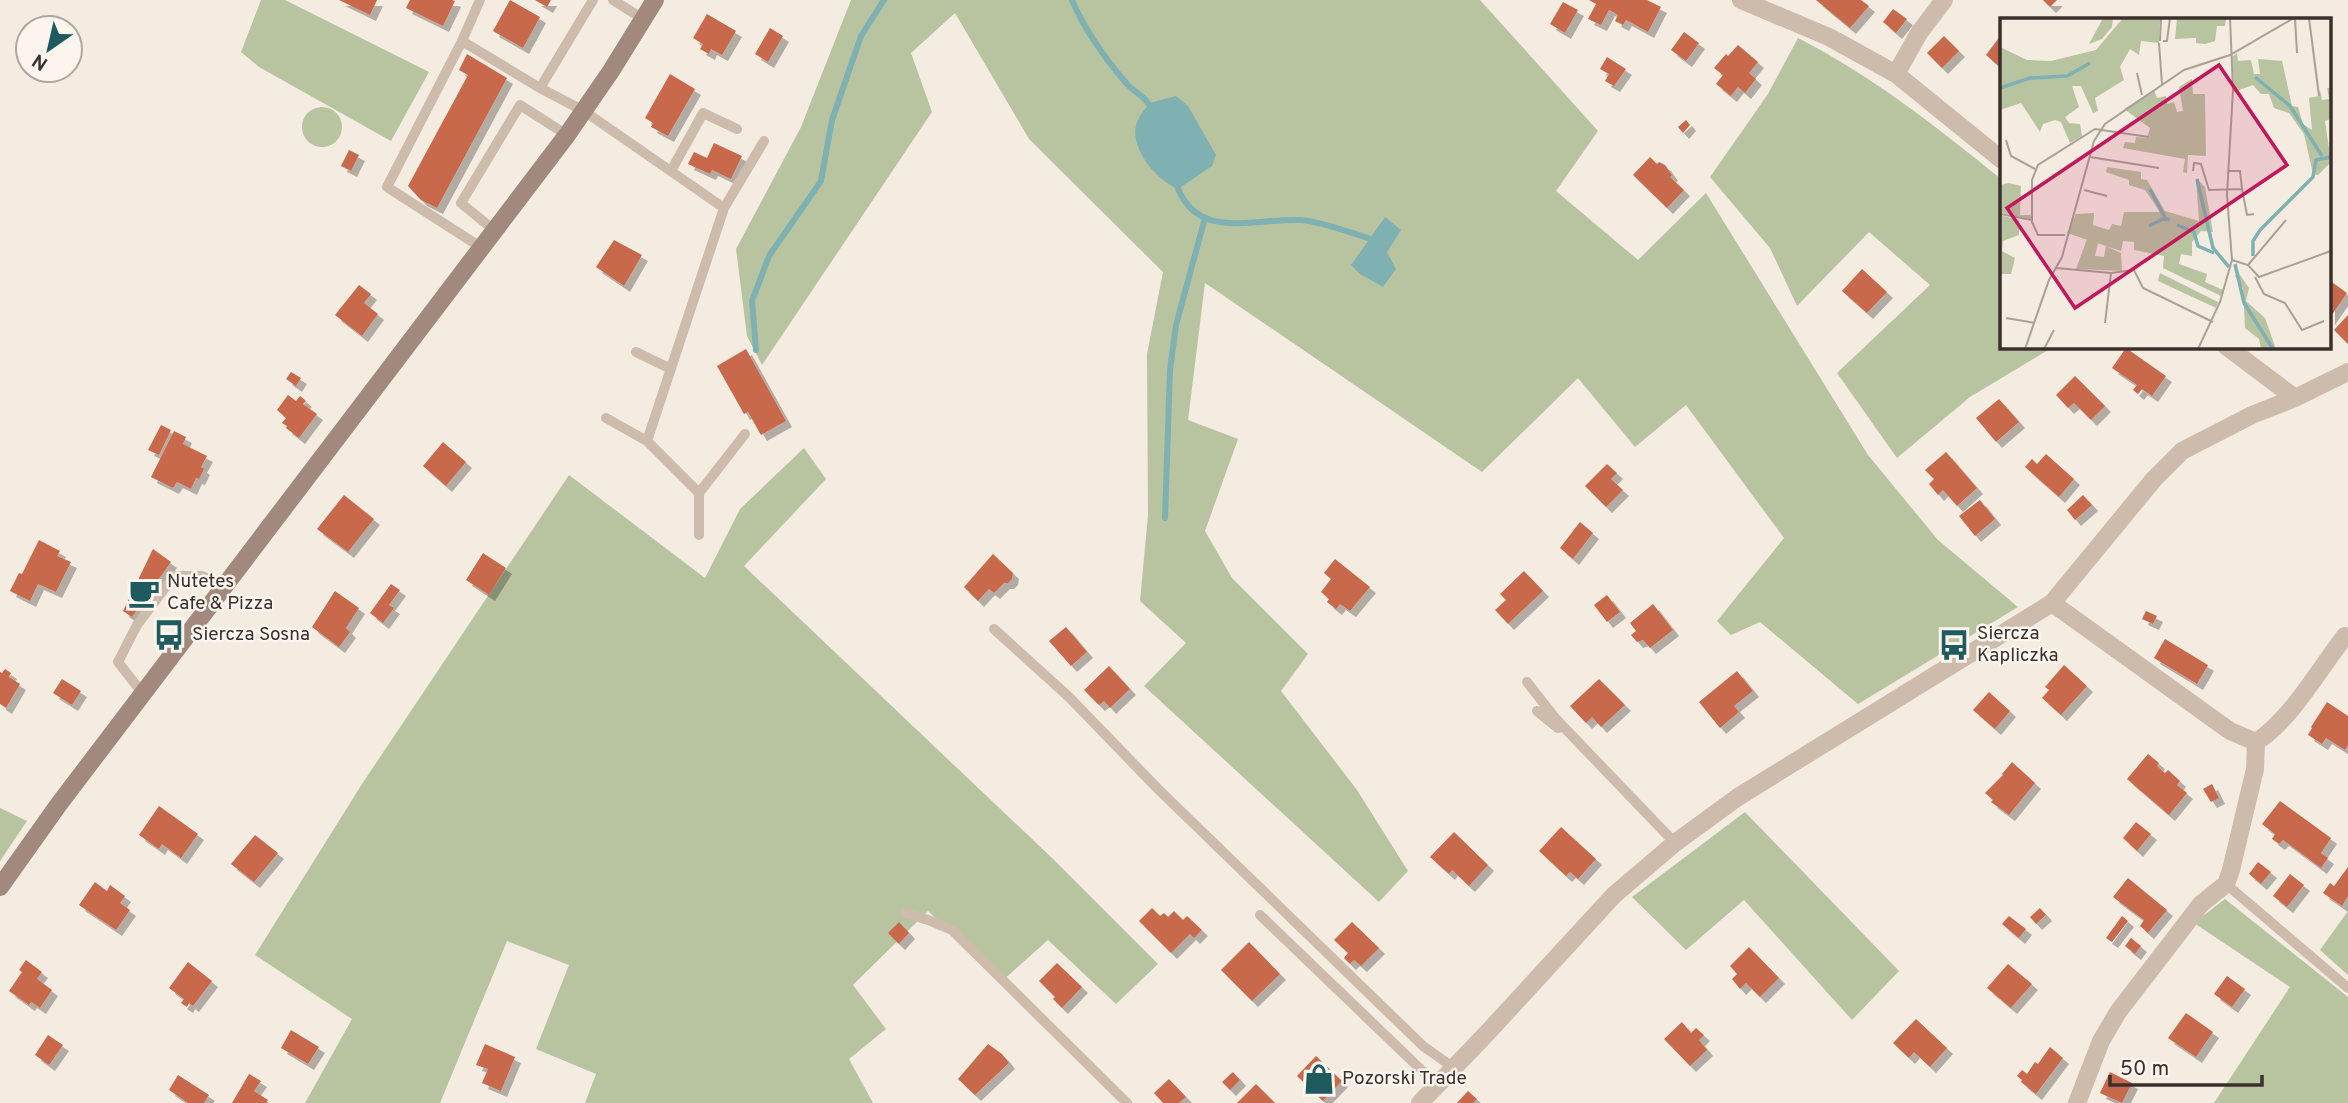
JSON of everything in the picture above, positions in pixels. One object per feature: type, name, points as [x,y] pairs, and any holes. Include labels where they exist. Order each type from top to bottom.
[{"type":"street","points":[[0,887],[59,804],[567,135],[654,0]]},
{"type":"street","points":[[1741,0],[1829,37],[1896,74],[2000,159]]},
{"type":"street","points":[[1896,74],[1919,33],[1944,0]]},
{"type":"street","points":[[2229,348],[2295,398]]},
{"type":"street","points":[[1420,1103],[1614,895],[1675,843],[1738,797],[2052,603],[2154,479],[2182,451],[2252,415],[2348,372]]},
{"type":"street","points":[[2052,603],[2230,731],[2256,742]]},
{"type":"street","points":[[2256,742],[2278,724],[2345,636]]},
{"type":"street","points":[[2077,1103],[2101,1041],[2118,1012],[2201,904],[2226,884],[2255,769],[2256,742]]},
{"type":"lane","points":[[480,0],[449,69],[387,187],[482,248]]},
{"type":"lane","points":[[540,88],[593,0]]},
{"type":"lane","points":[[613,0],[643,19]]},
{"type":"lane","points":[[462,41],[584,111],[724,208]]},
{"type":"lane","points":[[495,231],[461,203],[520,105],[567,135]]},
{"type":"lane","points":[[671,171],[703,113],[737,129]]},
{"type":"lane","points":[[646,441],[724,208],[764,141]]},
{"type":"lane","points":[[636,352],[670,369]]},
{"type":"lane","points":[[606,418],[646,441],[699,493]]},
{"type":"lane","points":[[699,535],[699,493],[745,435]]},
{"type":"lane","points":[[143,694],[118,662],[137,625],[174,576],[202,576],[225,586]]},
{"type":"lane","points":[[994,629],[1069,697],[1158,789],[1423,1046],[1454,1068]]},
{"type":"lane","points":[[1527,682],[1556,719],[1675,843]]},
{"type":"lane","points":[[1537,711],[1591,755]]},
{"type":"lane","points":[[2226,884],[2348,988]]},
{"type":"lane","points":[[905,914],[952,930],[1127,1103]]},
{"type":"lane","points":[[1260,915],[1437,1085]]},
{"type":"green space","points":[[261,0],[285,0],[429,72],[391,141],[259,67],[241,52]]},
{"type":"green space","points":[[851,0],[1480,0],[1598,131],[1556,191],[1638,260],[1706,193],[1868,455],[1938,540],[2018,607],[1858,704],[1760,622],[1731,635],[1717,621],[1784,538],[1686,405],[1635,447],[1578,378],[1482,472],[1205,283],[1188,420],[1238,439],[1205,531],[1232,578],[1308,654],[1281,691],[1357,790],[1408,871],[1379,902],[1144,686],[1186,643],[1140,601],[1148,515],[1147,354],[1163,272],[1029,139],[955,13],[911,53],[932,112],[762,365],[747,336],[736,249],[801,127]]},
{"type":"green space","points":[[1798,38],[1878,86],[2000,178],[2000,348],[2051,348],[1970,397],[1897,458],[1837,373],[1930,285],[1869,232],[1797,306],[1770,248],[1710,177],[1768,94]]},
{"type":"green space","points":[[322,107],[330,108],[336,113],[341,119],[341,135],[336,141],[330,146],[322,147],[314,146],[308,141],[303,135],[302,127],[303,119],[308,113],[314,108]]},
{"type":"green space","points":[[804,448],[826,479],[744,566],[1052,858],[1158,964],[1116,1004],[1048,940],[1001,982],[928,911],[853,985],[886,1029],[849,1059],[873,1103],[585,1103],[596,1074],[536,1049],[569,965],[507,941],[440,1103],[305,1103],[352,1019],[255,955],[362,784],[569,475],[705,578],[740,509]]},
{"type":"green space","points":[[0,808],[27,821],[0,861]]},
{"type":"green space","points":[[1745,812],[1899,971],[1852,1020],[1744,900],[1686,950],[1632,897]]},
{"type":"green space","points":[[2225,899],[2348,997],[2348,1103],[2214,1103],[2290,987],[2194,923]]},
{"type":"green space","points":[[2348,911],[2348,975],[2320,950]]},
{"type":"water","points":[[1176,96],[1188,106],[1216,155],[1212,166],[1178,189],[1161,178],[1146,162],[1140,152],[1135,132],[1138,119],[1149,103]]},
{"type":"water","points":[[1385,217],[1401,230],[1387,252],[1396,269],[1383,287],[1360,274],[1351,265]]},
{"type":"building","points":[[339,0],[377,0],[370,15]]},
{"type":"building","points":[[410,0],[455,1],[443,26],[406,8]]},
{"type":"building","points":[[510,0],[540,17],[523,48],[493,31]]},
{"type":"building","points":[[535,0],[551,0],[547,7]]},
{"type":"building","points":[[1589,0],[1647,0],[1661,7],[1648,32],[1626,20],[1623,25],[1615,21],[1618,15],[1609,10],[1601,25],[1588,19],[1596,4]]},
{"type":"building","points":[[1816,0],[1861,0],[1869,6],[1850,28]]},
{"type":"building","points":[[2043,0],[2057,0],[2050,7]]},
{"type":"building","points":[[1563,2],[1578,10],[1565,33],[1550,24]]},
{"type":"building","points":[[1893,9],[1907,19],[1896,33],[1883,22]]},
{"type":"building","points":[[707,14],[736,31],[722,55],[711,49],[709,54],[700,49],[703,44],[693,38]]},
{"type":"building","points":[[770,28],[783,36],[768,62],[755,54]]},
{"type":"building","points":[[1684,32],[1699,43],[1686,61],[1671,50]]},
{"type":"building","points":[[1944,36],[1959,51],[1942,68],[1927,53]]},
{"type":"building","points":[[2000,36],[2000,67],[1986,55]]},
{"type":"building","points":[[1738,45],[1758,62],[1749,73],[1756,79],[1745,93],[1738,87],[1731,96],[1716,84],[1723,75],[1714,68]]},
{"type":"building","points":[[467,54],[507,78],[437,208],[421,200],[408,186],[468,75],[459,70]]},
{"type":"building","points":[[1607,57],[1626,69],[1614,86],[1605,81],[1609,74],[1600,69]]},
{"type":"building","points":[[670,74],[695,89],[668,136],[651,127],[653,123],[645,118]]},
{"type":"building","points":[[1686,120],[1690,125],[1683,133],[1678,127]]},
{"type":"building","points":[[714,143],[742,156],[731,179],[712,170],[710,174],[688,164],[694,152],[707,158]]},
{"type":"building","points":[[349,150],[359,155],[351,171],[341,166]]},
{"type":"building","points":[[1650,157],[1657,164],[1659,162],[1665,165],[1672,175],[1670,177],[1684,190],[1667,208],[1633,175]]},
{"type":"building","points":[[614,240],[642,255],[624,286],[596,267]]},
{"type":"building","points":[[1862,269],[1887,292],[1867,313],[1842,291]]},
{"type":"building","points":[[2330,281],[2347,293],[2330,318]]},
{"type":"building","points":[[359,285],[371,294],[364,303],[378,314],[362,336],[335,315]]},
{"type":"building","points":[[2348,315],[2348,344],[2334,330]]},
{"type":"building","points":[[2126,348],[2166,376],[2152,396],[2142,389],[2138,394],[2133,390],[2137,385],[2112,368]]},
{"type":"building","points":[[746,349],[786,421],[761,435],[748,412],[744,414],[717,366]]},
{"type":"building","points":[[291,372],[301,378],[296,386],[286,379]]},
{"type":"building","points":[[2075,376],[2105,406],[2091,420],[2074,403],[2068,408],[2056,395]]},
{"type":"building","points":[[288,395],[296,401],[300,396],[306,401],[303,404],[317,414],[299,438],[282,423],[286,418],[277,410]]},
{"type":"building","points":[[1999,399],[2019,422],[1996,442],[1976,418]]},
{"type":"building","points":[[161,425],[171,430],[159,455],[148,450]]},
{"type":"building","points":[[174,431],[186,437],[183,444],[207,456],[201,467],[204,469],[191,489],[177,482],[173,488],[151,477]]},
{"type":"building","points":[[443,442],[466,462],[446,486],[423,466]]},
{"type":"building","points":[[1946,452],[1977,488],[1957,506],[1943,490],[1938,495],[1929,484],[1934,479],[1925,470]]},
{"type":"building","points":[[2046,454],[2074,479],[2059,497],[2025,467],[2032,459],[2037,464]]},
{"type":"building","points":[[1607,464],[1617,473],[1611,479],[1623,490],[1606,507],[1585,486]]},
{"type":"building","points":[[344,495],[374,519],[348,552],[317,529]]},
{"type":"building","points":[[2083,495],[2092,505],[2075,520],[2067,510]]},
{"type":"building","points":[[1980,500],[1995,519],[1975,536],[1959,516]]},
{"type":"building","points":[[1580,522],[1593,533],[1573,559],[1560,548]]},
{"type":"building","points":[[39,540],[60,551],[57,556],[71,562],[56,592],[38,584],[30,601],[10,591]]},
{"type":"building","points":[[153,549],[171,562],[132,617],[123,611]]},
{"type":"building","points":[[483,553],[506,568],[489,595],[466,580]]},
{"type":"building","points":[[993,554],[1013,573],[1012,579],[994,593],[989,589],[978,601],[964,587]]},
{"type":"building","points":[[1335,559],[1370,587],[1350,611],[1340,604],[1336,609],[1327,602],[1329,599],[1321,592],[1331,579],[1324,573]]},
{"type":"building","points":[[1524,571],[1543,591],[1508,624],[1495,610],[1506,600],[1500,594]]},
{"type":"building","points":[[391,584],[400,590],[389,605],[394,608],[383,623],[370,613]]},
{"type":"building","points":[[335,591],[359,608],[346,628],[350,632],[339,647],[312,627]]},
{"type":"building","points":[[1607,595],[1620,612],[1607,622],[1594,605]]},
{"type":"building","points":[[1653,604],[1673,630],[1650,648],[1643,640],[1637,642],[1631,635],[1636,631],[1630,623]]},
{"type":"building","points":[[2146,611],[2157,616],[2153,624],[2142,619]]},
{"type":"building","points":[[1066,627],[1087,652],[1071,666],[1049,641]]},
{"type":"building","points":[[2165,639],[2208,665],[2197,684],[2154,658]]},
{"type":"building","points":[[2064,665],[2087,686],[2061,715],[2042,698],[2049,690],[2045,687]]},
{"type":"building","points":[[1109,666],[1130,689],[1110,708],[1104,701],[1099,705],[1084,690]]},
{"type":"building","points":[[5,669],[11,673],[9,677],[20,684],[6,708],[0,704],[0,672]]},
{"type":"building","points":[[1737,671],[1753,691],[1734,706],[1739,712],[1720,728],[1699,702]]},
{"type":"building","points":[[62,679],[81,691],[72,705],[53,693]]},
{"type":"building","points":[[1599,679],[1625,705],[1601,727],[1592,717],[1586,723],[1570,706]]},
{"type":"building","points":[[1989,692],[2010,711],[1995,729],[1973,710]]},
{"type":"building","points":[[2327,702],[2348,716],[2348,745],[2345,750],[2326,738],[2322,744],[2308,735]]},
{"type":"building","points":[[2148,754],[2159,763],[2157,766],[2165,773],[2168,770],[2180,781],[2177,785],[2187,793],[2169,815],[2127,779]]},
{"type":"building","points":[[2012,762],[2035,783],[2009,815],[1991,802],[1993,800],[1985,793]]},
{"type":"building","points":[[2212,784],[2219,798],[2211,802],[2203,789]]},
{"type":"building","points":[[2280,801],[2331,838],[2321,853],[2328,858],[2321,868],[2283,840],[2279,844],[2272,839],[2275,834],[2262,824]]},
{"type":"building","points":[[159,806],[198,834],[181,858],[162,844],[159,849],[139,835]]},
{"type":"building","points":[[2136,822],[2151,834],[2137,851],[2123,838]]},
{"type":"building","points":[[1561,827],[1596,859],[1578,879],[1570,872],[1566,876],[1539,851]]},
{"type":"building","points":[[1454,832],[1488,865],[1469,886],[1452,870],[1449,874],[1430,857]]},
{"type":"building","points":[[255,835],[278,853],[254,882],[231,864]]},
{"type":"building","points":[[2258,862],[2271,872],[2261,884],[2249,874]]},
{"type":"building","points":[[2348,867],[2348,896],[2342,906],[2323,893],[2330,883],[2334,886]]},
{"type":"building","points":[[2290,874],[2304,885],[2287,907],[2273,896]]},
{"type":"building","points":[[2128,878],[2167,910],[2148,933],[2140,926],[2144,920],[2113,897]]},
{"type":"building","points":[[95,882],[107,891],[110,885],[125,896],[120,903],[130,910],[116,930],[79,905]]},
{"type":"building","points":[[1152,908],[1160,916],[1164,913],[1168,917],[1174,911],[1183,920],[1187,916],[1202,930],[1194,938],[1190,934],[1171,953],[1139,921]]},
{"type":"building","points":[[2040,908],[2046,915],[2036,924],[2030,917]]},
{"type":"building","points":[[2009,916],[2026,929],[2019,938],[2002,924]]},
{"type":"building","points":[[2122,916],[2128,921],[2112,942],[2106,938]]},
{"type":"building","points":[[899,922],[909,933],[899,944],[888,933]]},
{"type":"building","points":[[1352,922],[1379,948],[1361,966],[1354,960],[1350,964],[1344,958],[1348,953],[1334,940]]},
{"type":"building","points":[[2131,938],[2141,946],[2135,954],[2125,946]]},
{"type":"building","points":[[1249,942],[1280,974],[1252,1001],[1221,970]]},
{"type":"building","points":[[1749,947],[1779,978],[1760,997],[1746,983],[1740,989],[1732,979],[1737,974],[1730,966]]},
{"type":"building","points":[[26,960],[42,972],[37,979],[52,990],[40,1008],[31,1002],[29,1005],[9,991],[22,972],[19,970]]},
{"type":"building","points":[[188,962],[212,981],[193,1006],[189,1003],[187,1007],[181,1003],[184,999],[169,988]]},
{"type":"building","points":[[1057,963],[1082,987],[1062,1008],[1039,981]]},
{"type":"building","points":[[2008,964],[2032,984],[2011,1008],[1987,988]]},
{"type":"building","points":[[2227,976],[2245,989],[2232,1007],[2214,994]]},
{"type":"building","points":[[2186,1013],[2213,1032],[2196,1057],[2168,1038]]},
{"type":"building","points":[[1916,1019],[1947,1048],[1930,1067],[1914,1052],[1909,1058],[1893,1043]]},
{"type":"building","points":[[1682,1022],[1691,1033],[1696,1028],[1704,1035],[1699,1040],[1707,1050],[1690,1066],[1664,1039]]},
{"type":"building","points":[[291,1030],[319,1047],[308,1064],[281,1048]]},
{"type":"building","points":[[48,1035],[63,1045],[49,1065],[35,1055]]},
{"type":"building","points":[[485,1044],[515,1057],[501,1091],[482,1083],[488,1069],[476,1065]]},
{"type":"building","points":[[988,1044],[1009,1063],[975,1095],[958,1079]]},
{"type":"building","points":[[2050,1047],[2063,1058],[2036,1094],[2017,1076],[2022,1070],[2027,1074]]},
{"type":"building","name":"Pozorski Trade","points":[[1316,1056],[1342,1081],[1323,1101],[1297,1076]]},
{"type":"building","points":[[1233,1072],[1240,1080],[1230,1090],[1222,1082]]},
{"type":"building","points":[[2110,1072],[2132,1083],[2122,1103],[2100,1093]]},
{"type":"building","points":[[249,1074],[261,1081],[254,1091],[268,1100],[266,1103],[232,1103]]},
{"type":"building","points":[[178,1075],[209,1095],[204,1103],[188,1103],[169,1090]]},
{"type":"building","points":[[1169,1079],[1186,1097],[1179,1103],[1163,1103],[1154,1093]]},
{"type":"building","points":[[1256,1084],[1275,1103],[1237,1103]]},
{"type":"building","points":[[1468,1091],[1477,1099],[1473,1103],[1457,1103]]},
{"type":"waterway","points":[[756,350],[752,301],[769,256],[821,181],[832,120],[861,36],[884,0]]},
{"type":"waterway","points":[[1072,0],[1103,53],[1126,83],[1152,110]]},
{"type":"waterway","points":[[1176,183],[1185,201],[1197,213],[1211,220],[1228,223],[1300,220],[1368,238]]},
{"type":"waterway","points":[[1165,518],[1170,370],[1176,325],[1205,218]]},
{"type":"place","name":"Nutetes Cafe & Pizza","points":[[144,593]]},
{"type":"place","name":"Siercza Sosna","points":[[169,635]]},
{"type":"place","name":"Siercza Kapliczka","points":[[1954,645]]},
{"type":"place","name":"Pozorski Trade","points":[[1319,1079]]}]
